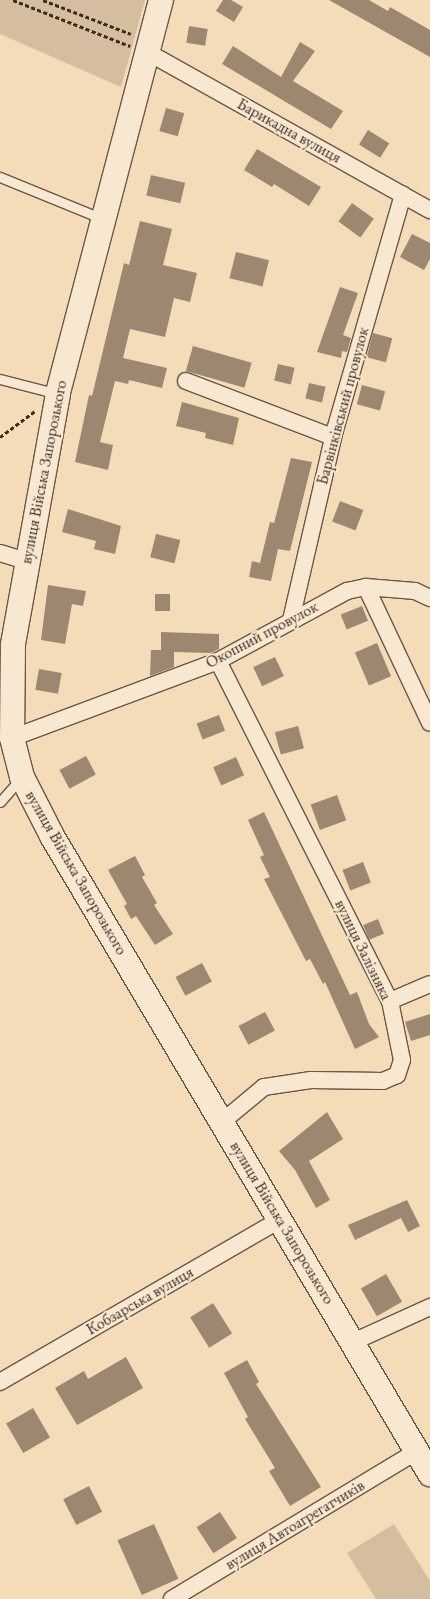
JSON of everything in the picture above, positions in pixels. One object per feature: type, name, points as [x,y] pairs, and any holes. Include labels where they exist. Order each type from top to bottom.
[{"type":"street","name":"вулиця Війська Запорозького","points":[[161,0],[58,394],[26,561],[13,645],[12,738],[22,776],[52,836],[430,1474]]},
{"type":"street","name":"Барикадна вулиця","points":[[148,47],[430,210]]},
{"type":"street","name":"Барвінківський провулок","points":[[291,620],[333,438],[403,194]]},
{"type":"street","points":[[186,381],[333,438]]},
{"type":"street","points":[[0,553],[26,561]]},
{"type":"street","points":[[366,587],[430,723]]},
{"type":"street","name":"Окопний провулок","points":[[12,738],[218,661],[347,591],[366,587],[415,590],[430,598]]},
{"type":"street","name":"вулиця Залізняка","points":[[218,661],[390,1001],[402,1060],[398,1076],[383,1081],[311,1080],[264,1087],[222,1122]]},
{"type":"street","points":[[390,1001],[430,984]]},
{"type":"street","name":"Кобзарська вулиця","points":[[0,1382],[280,1220]]},
{"type":"street","points":[[353,1342],[430,1306]]},
{"type":"street","name":"вулиця Автоагрегатчиків","points":[[172,1599],[418,1451]]},
{"type":"lane","points":[[0,177],[103,219]]},
{"type":"lane","points":[[0,379],[58,394]]},
{"type":"lane","points":[[0,802],[22,776]]},
{"type":"path","points":[[13,0],[148,47]]},
{"type":"path","points":[[44,0],[148,47]]},
{"type":"path","points":[[0,437],[58,394]]},
{"type":"shaded area","points":[[0,0],[145,0],[121,87],[0,34]]},
{"type":"shaded area","points":[[394,1524],[430,1581],[430,1599],[376,1599],[347,1553]]},
{"type":"building","points":[[223,0],[231,0],[243,7],[234,22],[216,11]]},
{"type":"building","points":[[329,0],[369,0],[388,11],[390,7],[430,30],[430,57]]},
{"type":"building","points":[[189,26],[208,29],[205,46],[186,43]]},
{"type":"building","points":[[300,42],[315,51],[293,81],[343,111],[331,129],[222,64],[233,46],[281,77]]},
{"type":"building","points":[[166,108],[184,113],[178,136],[159,131]]},
{"type":"building","points":[[368,130],[389,143],[380,158],[359,144]]},
{"type":"building","points":[[257,149],[321,187],[309,206],[274,184],[272,187],[244,170]]},
{"type":"building","points":[[151,175],[185,183],[180,203],[146,195]]},
{"type":"building","points":[[352,203],[374,219],[360,237],[338,222]]},
{"type":"building","points":[[140,221],[172,229],[163,265],[197,273],[190,302],[174,298],[165,337],[130,329],[123,358],[167,368],[162,388],[129,380],[128,384],[115,381],[100,442],[113,445],[108,470],[75,462],[89,395],[92,396],[124,263],[129,265]]},
{"type":"building","points":[[412,234],[430,243],[430,259],[424,270],[400,257]]},
{"type":"building","points":[[236,252],[269,260],[262,286],[229,278]]},
{"type":"building","points":[[340,287],[358,293],[343,335],[351,338],[347,352],[342,351],[341,358],[317,352]]},
{"type":"building","points":[[373,333],[392,338],[386,362],[367,357]]},
{"type":"building","points":[[193,346],[252,363],[244,388],[186,371]]},
{"type":"building","points":[[278,364],[295,368],[291,384],[274,381]]},
{"type":"building","points":[[309,383],[326,387],[322,402],[305,399]]},
{"type":"building","points":[[362,385],[385,391],[380,411],[357,404]]},
{"type":"building","points":[[182,402],[239,418],[233,445],[205,438],[206,433],[176,426]]},
{"type":"building","points":[[291,458],[312,462],[290,551],[278,549],[271,581],[249,577],[252,561],[260,563],[270,522],[274,523]]},
{"type":"building","points":[[340,501],[363,510],[355,530],[332,522]]},
{"type":"building","points":[[68,509],[121,526],[115,554],[94,549],[96,541],[62,532]]},
{"type":"building","points":[[156,534],[180,540],[174,563],[150,557]]},
{"type":"building","points":[[48,585],[86,591],[83,606],[72,604],[65,644],[41,640]]},
{"type":"building","points":[[155,594],[170,594],[170,611],[155,611]]},
{"type":"building","points":[[362,606],[368,621],[347,629],[341,615]]},
{"type":"building","points":[[161,632],[219,634],[219,649],[211,653],[174,652],[174,667],[150,676],[151,650],[161,650]]},
{"type":"building","points":[[377,643],[391,676],[369,686],[355,652]]},
{"type":"building","points":[[275,657],[284,676],[262,686],[253,667]]},
{"type":"building","points":[[39,669],[62,673],[58,694],[35,690]]},
{"type":"building","points":[[219,715],[225,731],[203,739],[197,724]]},
{"type":"building","points":[[298,726],[304,748],[281,754],[275,732]]},
{"type":"building","points":[[86,756],[96,775],[69,789],[60,770]]},
{"type":"building","points":[[236,757],[244,775],[221,785],[213,767]]},
{"type":"building","points":[[337,795],[346,820],[320,830],[311,805]]},
{"type":"building","points":[[264,812],[350,995],[357,992],[369,1024],[379,1037],[355,1049],[325,982],[323,984],[310,959],[306,961],[264,879],[270,877],[260,857],[264,855],[248,820]]},
{"type":"building","points":[[135,856],[145,875],[142,877],[157,903],[154,905],[173,934],[155,945],[136,916],[131,919],[124,906],[127,904],[108,870]]},
{"type":"building","points":[[363,862],[371,883],[350,890],[342,870]]},
{"type":"building","points":[[378,919],[384,934],[369,940],[363,925]]},
{"type":"building","points":[[202,963],[212,982],[185,996],[176,977]]},
{"type":"building","points":[[265,1012],[275,1031],[248,1045],[239,1026]]},
{"type":"building","points":[[430,1014],[430,1035],[411,1041],[405,1022]]},
{"type":"building","points":[[327,1112],[343,1139],[309,1161],[330,1200],[316,1208],[295,1170],[279,1151]]},
{"type":"building","points":[[407,1200],[420,1226],[408,1232],[401,1218],[355,1240],[348,1225]]},
{"type":"building","points":[[386,1274],[402,1302],[377,1316],[361,1288]]},
{"type":"building","points":[[213,1303],[232,1334],[209,1348],[190,1317]]},
{"type":"building","points":[[126,1357],[143,1388],[77,1425],[55,1388],[84,1371],[88,1379]]},
{"type":"building","points":[[247,1360],[259,1382],[256,1384],[321,1487],[290,1506],[269,1471],[275,1468],[245,1419],[248,1417],[224,1373]]},
{"type":"building","points":[[33,1408],[50,1437],[23,1453],[6,1424]]},
{"type":"building","points":[[89,1486],[102,1512],[76,1525],[63,1499]]},
{"type":"building","points":[[220,1512],[237,1538],[213,1553],[197,1527]]},
{"type":"building","points":[[154,1524],[178,1579],[142,1595],[117,1540]]}]
